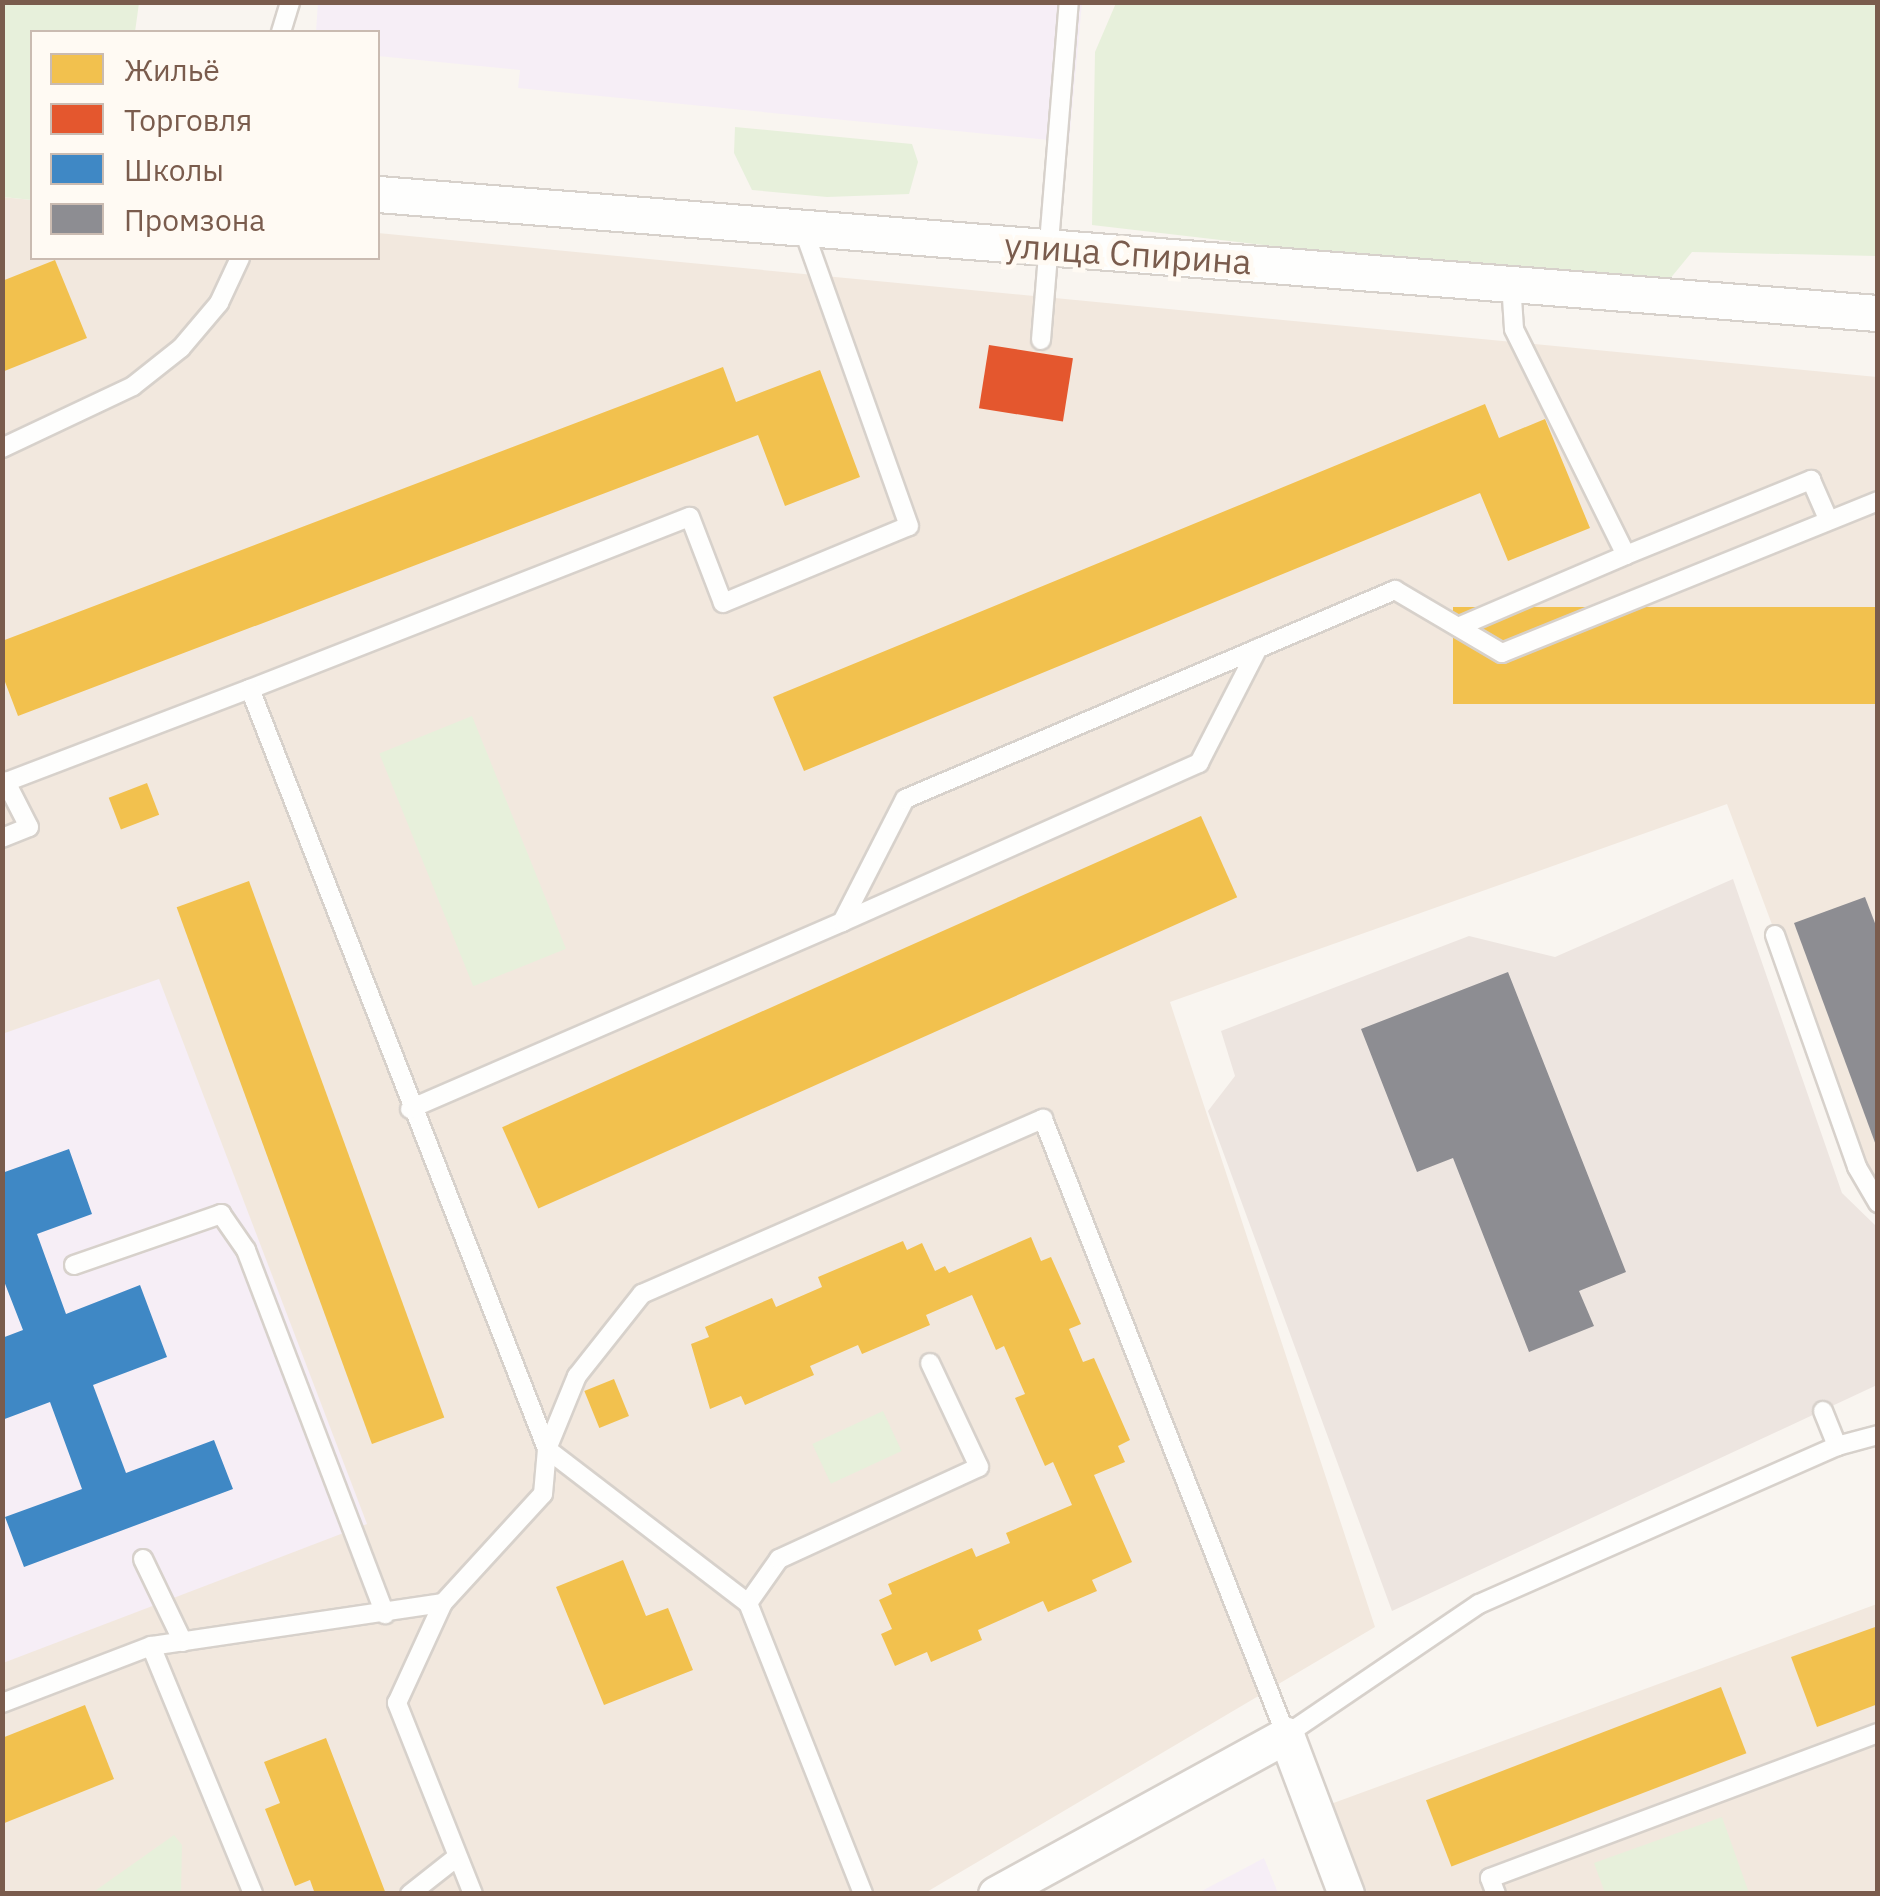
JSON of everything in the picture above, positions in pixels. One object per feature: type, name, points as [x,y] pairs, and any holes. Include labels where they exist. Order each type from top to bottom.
[{"type":"street","name":"улица Спирина","points":[[380,194],[1878,313]]},
{"type":"street","points":[[996,1894],[1286,1735],[1346,1894]]},
{"type":"lane","points":[[282,30],[290,2]]},
{"type":"lane","points":[[1041,340],[1069,2]]},
{"type":"lane","points":[[2,838],[29,828],[4,778],[250,689],[690,517],[724,603],[909,526],[802,226]]},
{"type":"lane","points":[[2,448],[133,386],[181,348],[219,303],[239,260]]},
{"type":"lane","points":[[1511,283],[1514,329],[1626,555]]},
{"type":"lane","points":[[1458,627],[1811,480],[1828,519]]},
{"type":"lane","points":[[842,922],[905,799],[1394,590],[1502,653],[1878,501]]},
{"type":"lane","points":[[410,1110],[1199,763],[1258,648]]},
{"type":"lane","points":[[250,689],[410,1110],[546,1449],[748,1603],[863,1894]]},
{"type":"lane","points":[[1774,935],[1857,1166],[1878,1203]]},
{"type":"lane","points":[[474,1894],[397,1702],[443,1603],[543,1494],[546,1449],[577,1376],[642,1294],[1043,1119],[1286,1735],[1370,1672],[1479,1604],[1836,1446],[1878,1435]]},
{"type":"lane","points":[[74,1265],[221,1214],[246,1250],[385,1614]]},
{"type":"lane","points":[[748,1603],[779,1559],[978,1467],[930,1364]]},
{"type":"lane","points":[[1823,1411],[1836,1446]]},
{"type":"lane","points":[[143,1559],[184,1642]]},
{"type":"lane","points":[[2,1703],[151,1646],[443,1603]]},
{"type":"lane","points":[[151,1646],[253,1894]]},
{"type":"lane","points":[[1496,1894],[1490,1878],[1878,1733]]},
{"type":"lane","points":[[410,1894],[457,1857]]},
{"type":"shaded area","points":[[318,2],[1082,3],[1069,142],[518,88],[520,70],[380,56],[380,30],[316,30]]},
{"type":"shaded area","points":[[2,197],[30,200],[30,260],[380,260],[380,233],[1877,377],[1877,1206],[1727,804],[1170,1002],[1375,1627],[925,1893],[3,1893]]},
{"type":"shaded area","points":[[1733,879],[1842,1193],[1877,1227],[1877,1385],[1392,1611],[1208,1111],[1235,1076],[1221,1031],[1469,936],[1555,957]]},
{"type":"shaded area","points":[[159,979],[367,1524],[3,1663],[2,1034]]},
{"type":"shaded area","points":[[1877,1604],[1877,1893],[1363,1893],[1328,1805]]},
{"type":"shaded area","points":[[1264,1858],[1278,1893],[1198,1893]]},
{"type":"green space","points":[[2,3],[139,3],[135,30],[30,30],[30,200],[3,197]]},
{"type":"green space","points":[[1116,3],[1877,3],[1877,256],[1692,252],[1669,280],[1401,261],[1092,225],[1095,52]]},
{"type":"green space","points":[[735,127],[912,144],[918,162],[909,194],[827,197],[752,190],[734,153]]},
{"type":"green space","points":[[472,716],[566,949],[473,986],[379,753]]},
{"type":"green space","points":[[883,1411],[902,1451],[831,1484],[812,1444]]},
{"type":"green space","points":[[1722,1817],[1749,1893],[1605,1893],[1594,1863]]},
{"type":"green space","points":[[174,1835],[182,1845],[181,1893],[92,1893]]},
{"type":"building: Жильё","points":[[55,260],[87,338],[2,372],[2,281]]},
{"type":"building: Жильё","points":[[723,367],[736,402],[820,370],[860,477],[785,506],[758,435],[18,716],[2,674],[2,641]]},
{"type":"building: Жильё","points":[[1485,404],[1499,438],[1545,419],[1590,528],[1508,561],[1480,493],[804,771],[773,697]]},
{"type":"building: Жильё","points":[[1453,607],[1878,607],[1878,704],[1453,704]]},
{"type":"building: Жильё","points":[[147,783],[159,815],[121,829],[109,798]]},
{"type":"building: Жильё","points":[[1201,816],[1237,897],[538,1208],[502,1127]]},
{"type":"building: Жильё","points":[[249,881],[444,1418],[372,1444],[177,907]]},
{"type":"building: Жильё","points":[[1031,1237],[1041,1261],[1051,1257],[1081,1324],[1069,1329],[1083,1362],[1094,1358],[1130,1440],[1118,1446],[1125,1462],[1094,1475],[1132,1562],[1092,1580],[1097,1591],[1048,1612],[1043,1601],[978,1630],[982,1640],[931,1662],[927,1652],[895,1666],[881,1634],[892,1629],[879,1600],[892,1594],[888,1584],[972,1548],[976,1557],[1010,1543],[1006,1533],[1072,1505],[1053,1462],[1045,1466],[1015,1398],[1025,1394],[1004,1346],[996,1350],[972,1295],[926,1315],[930,1325],[862,1354],[858,1345],[810,1366],[814,1375],[745,1405],[741,1396],[710,1409],[691,1344],[709,1337],[705,1327],[772,1298],[776,1307],[822,1287],[818,1277],[903,1241],[907,1250],[922,1243],[935,1271],[945,1266],[949,1273]]},
{"type":"building: Жильё","points":[[614,1379],[629,1416],[599,1428],[584,1391]]},
{"type":"building: Жильё","points":[[623,1560],[646,1616],[668,1608],[693,1670],[604,1705],[556,1587]]},
{"type":"building: Жильё","points":[[1878,1626],[1878,1704],[1817,1727],[1791,1657]]},
{"type":"building: Жильё","points":[[1721,1687],[1746,1753],[1451,1867],[1426,1800]]},
{"type":"building: Жильё","points":[[85,1705],[114,1779],[2,1824],[2,1738]]},
{"type":"building: Жильё","points":[[326,1738],[386,1894],[315,1894],[310,1880],[295,1886],[265,1809],[280,1803],[264,1762]]},
{"type":"building: Торговля","points":[[989,345],[1073,358],[1063,422],[979,408]]},
{"type":"building: Школы","points":[[69,1149],[92,1214],[37,1234],[66,1314],[140,1285],[167,1357],[93,1385],[126,1473],[214,1440],[233,1489],[24,1567],[5,1517],[82,1489],[50,1402],[2,1420],[2,1338],[23,1330],[2,1276],[2,1173]]},
{"type":"building: Промзона","points":[[1865,897],[1878,931],[1877,1148],[1794,923]]},
{"type":"building: Промзона","points":[[1508,972],[1626,1272],[1579,1291],[1594,1326],[1529,1352],[1453,1158],[1417,1172],[1361,1029]]}]
